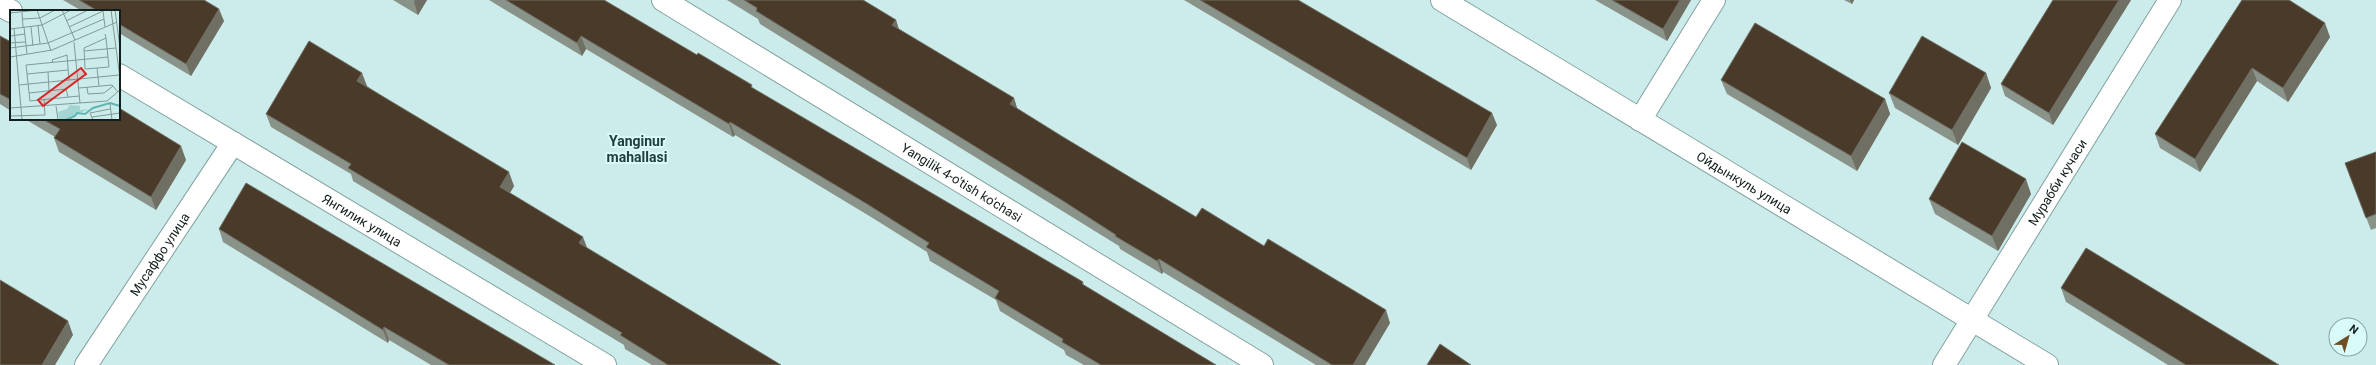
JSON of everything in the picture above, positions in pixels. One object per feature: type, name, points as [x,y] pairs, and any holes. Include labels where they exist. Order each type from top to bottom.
[{"type":"street","name":"Yangilik 4-o'tish ko'chasi","points":[[663,0],[1262,365]]},
{"type":"street","name":"Ойдынкуль улица","points":[[1442,0],[2047,365]]},
{"type":"street","points":[[1640,120],[1714,0]]},
{"type":"street","name":"Мурабби кучаси","points":[[1944,365],[2170,0]]},
{"type":"street","points":[[0,5],[10,10]]},
{"type":"street","name":"Янгилик улица","points":[[120,76],[605,365]]},
{"type":"street","name":"Мусаффо улица","points":[[86,365],[233,142]]},
{"type":"building","points":[[79,0],[204,0],[219,9],[186,64],[120,25],[120,10],[96,10]]},
{"type":"building","points":[[506,0],[604,0],[697,55],[698,53],[752,85],[751,87],[1083,282],[1082,284],[1216,365],[1101,365],[1062,342],[1063,339],[995,298],[999,291],[926,247],[929,243],[867,204],[730,122],[729,124],[581,36],[577,43]]},
{"type":"building","points":[[744,0],[863,0],[896,20],[892,25],[1014,98],[1010,104],[1196,217],[1202,208],[1264,246],[1268,239],[1386,310],[1353,365],[1332,365],[1159,259],[1157,261],[1115,236],[1116,235],[1060,199],[756,11],[757,8]]},
{"type":"building","points":[[1200,0],[1298,0],[1492,113],[1467,158]]},
{"type":"building","points":[[1612,0],[1680,0],[1663,29]]},
{"type":"building","points":[[2053,0],[2119,0],[2049,113],[2001,84]]},
{"type":"building","points":[[2242,0],[2289,0],[2325,23],[2283,88],[2252,68],[2195,159],[2155,134]]},
{"type":"building","points":[[1755,23],[1885,99],[1851,156],[1721,80]]},
{"type":"building","points":[[0,36],[10,41],[10,99],[0,94]]},
{"type":"building","points":[[1922,36],[1986,73],[1952,130],[1889,93]]},
{"type":"building","points":[[309,41],[362,73],[357,81],[509,172],[500,187],[583,237],[579,243],[781,365],[668,365],[620,335],[622,333],[348,168],[351,164],[266,114]]},
{"type":"building","points":[[120,109],[181,146],[151,197],[54,138],[60,129],[44,120],[120,120]]},
{"type":"building","points":[[1962,142],[2026,179],[1992,236],[1929,199]]},
{"type":"building","points":[[2376,152],[2376,214],[2366,218],[2345,163]]},
{"type":"building","points":[[246,183],[555,365],[449,365],[384,327],[383,330],[219,229]]},
{"type":"building","points":[[2086,248],[2279,365],[2186,365],[2061,288]]},
{"type":"building","points":[[0,280],[68,321],[42,365],[0,365]]},
{"type":"building","points":[[1440,344],[1471,365],[1427,365]]},
{"type":"district","name":"Yanginur mahallasi","points":[[637,150]]}]
